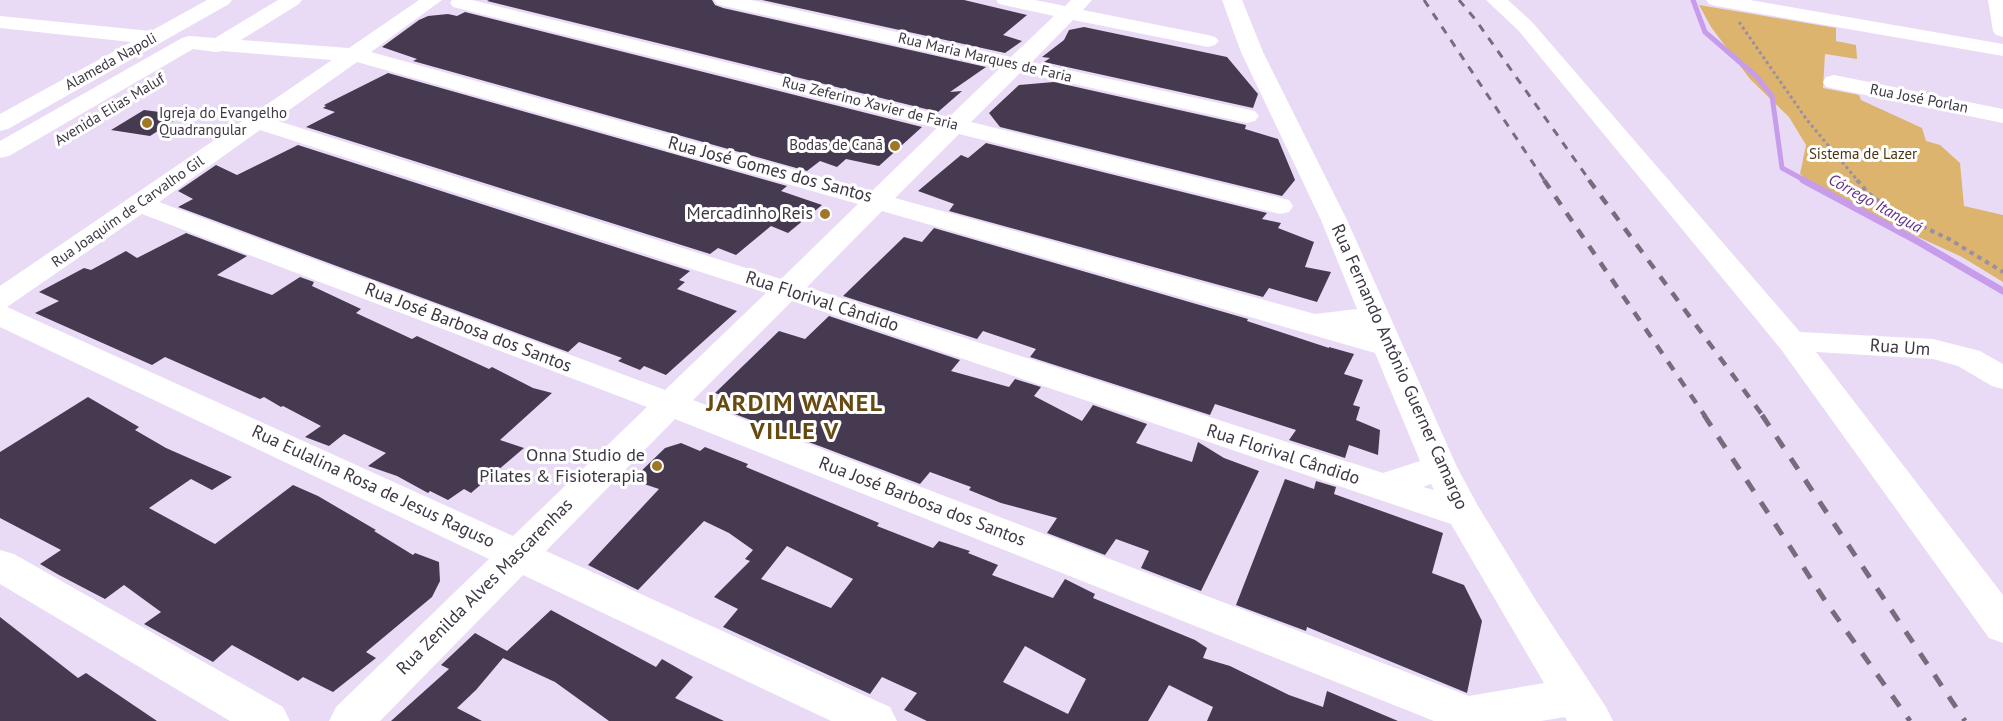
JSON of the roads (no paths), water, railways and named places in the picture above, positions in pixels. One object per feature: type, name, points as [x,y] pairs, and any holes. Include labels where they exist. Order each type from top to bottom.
[{"type":"street","name":"Alameda Napoli","points":[[0,124],[10,111],[154,38],[222,0]]},
{"type":"street","name":"Avenida Elias Maluf","points":[[0,175],[292,0]]},
{"type":"street","name":"Rua Maria Marques de Faria","points":[[724,0],[1247,116],[1283,116]]},
{"type":"street","points":[[1006,0],[1075,6],[1208,41],[1250,45]]},
{"type":"street","name":"Rua Fernando Antônio Guerner Camargo","points":[[1232,0],[1250,45],[1329,209],[1440,467],[1464,514],[1582,708]]},
{"type":"street","points":[[1496,0],[1525,26],[1791,341],[2003,626]]},
{"type":"street","points":[[1998,0],[2003,31]]},
{"type":"street","points":[[1721,1],[2003,50]]},
{"type":"street","name":"Rua Zeferino Xavier de Faria","points":[[427,4],[453,2],[1280,206],[1329,209]]},
{"type":"street","name":"Rua Joaquim de Carvalho Gil","points":[[0,300],[427,4]]},
{"type":"street","name":"Rua Zenilda Alves Mascarenhas","points":[[351,721],[1075,6]]},
{"type":"street","points":[[0,22],[154,38]]},
{"type":"street","name":"Avenida Elias Maluf","points":[[0,151],[189,42],[220,44]]},
{"type":"street","name":"Rua José Gomes dos Santos","points":[[220,44],[356,55],[880,200],[1390,347]]},
{"type":"street","name":"Rua José Porlan","points":[[1834,82],[2003,116]]},
{"type":"street","name":"Rua Florival Cândido","points":[[259,122],[787,290],[1464,514]]},
{"type":"street","name":"Rua José Barbosa dos Santos","points":[[138,203],[670,404],[1477,718],[1582,708]]},
{"type":"street","name":"Rua Eulalina Rosa de Jesus Raguso","points":[[0,315],[875,721]]},
{"type":"street","name":"Rua José Gomes dos Santos","points":[[1315,324],[1374,315]]},
{"type":"street","name":"Rua Um","points":[[1791,341],[1933,349],[1969,358],[2003,378]]},
{"type":"street","name":"Rua Florival Cândido","points":[[1383,488],[1440,467]]},
{"type":"street","points":[[0,565],[268,721]]},
{"type":"waterway","name":"Córrego Itanguá","points":[[1693,0],[1705,32],[1757,77],[1772,96],[1782,168],[1806,181]]},
{"type":"waterway","name":"Córrego Itanguá","points":[[1803,180],[1917,241],[2003,291]]},
{"type":"railway","points":[[1424,0],[1545,181]]},
{"type":"railway","points":[[1459,0],[1475,19],[1590,181]]},
{"type":"railway","points":[[1544,180],[1705,416]]},
{"type":"railway","points":[[1589,180],[1763,416]]},
{"type":"railway","points":[[1704,415],[1828,605],[1910,721]]},
{"type":"railway","points":[[1762,415],[1965,721]]},
{"type":"place","name":"Igreja do Evangelho Quadrangular","points":[[147,123]]},
{"type":"place","name":"Bodas de Canã","points":[[895,146]]},
{"type":"place","name":"Mercadinho Reis","points":[[825,214]]},
{"type":"place","name":"Onna Studio de Pilates & Fisioterapia","points":[[657,466]]},
{"type":"district","name":"JARDIM WANEL VILLE V","points":[[795,418]]},
{"type":"park label","name":"Sistema de Lazer","points":[[1863,155]]}]
